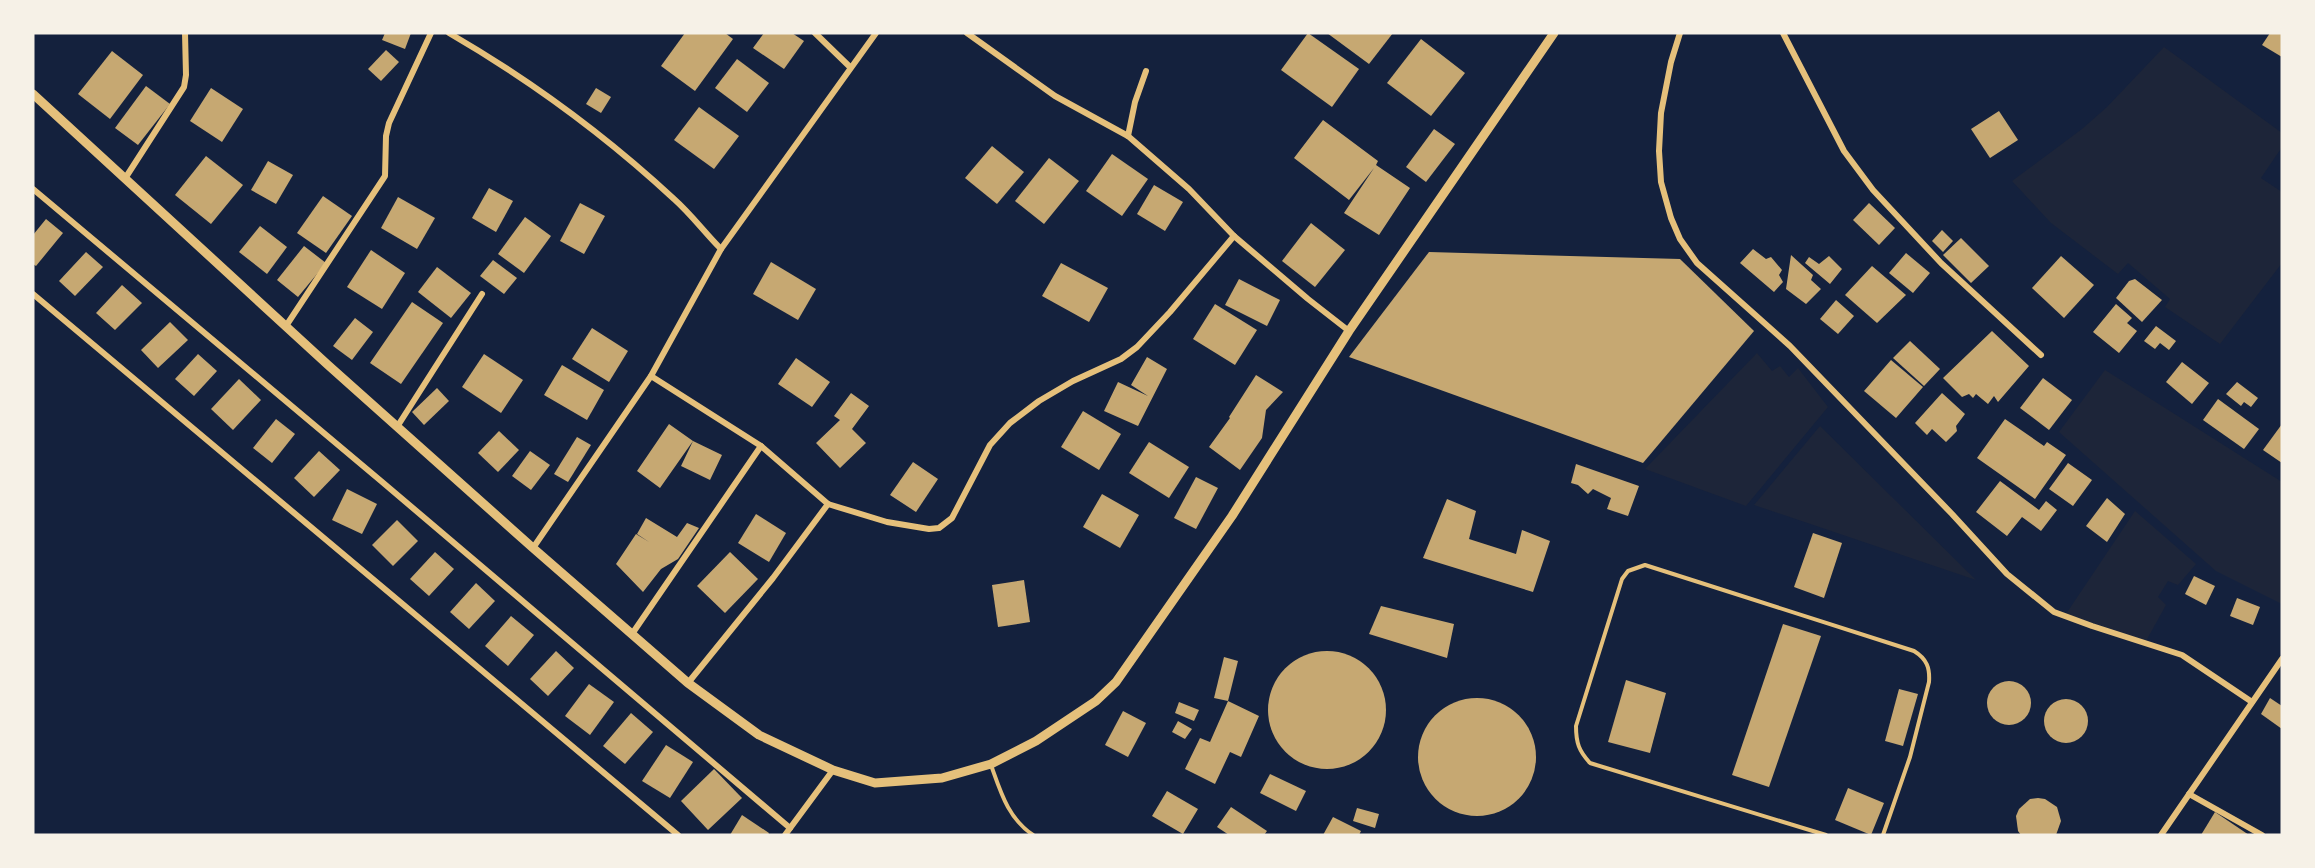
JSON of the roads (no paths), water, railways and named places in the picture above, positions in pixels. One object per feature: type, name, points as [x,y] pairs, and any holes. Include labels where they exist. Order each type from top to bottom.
[{"type":"street","points":[[126,177],[184,87],[185,33]]},
{"type":"street","points":[[286,326],[385,176],[386,136],[389,123],[431,33]]},
{"type":"street","points":[[449,33],[548,95],[616,147],[676,200],[721,249]]},
{"type":"street","points":[[815,33],[850,67]]},
{"type":"street","points":[[533,548],[651,376],[721,249],[876,33]]},
{"type":"street","points":[[967,33],[1040,86],[1128,136],[1189,189],[1234,236],[1308,299],[1349,330]]},
{"type":"street","points":[[33,94],[397,427],[688,683],[759,735],[833,770],[875,783],[942,778],[991,764],[1074,718],[1096,702],[1116,682],[1232,516],[1349,330],[1554,33]]},
{"type":"street","points":[[1680,33],[1671,62],[1661,113],[1659,151],[1661,182],[1671,218],[1680,238],[1697,263],[1790,346],[2007,574],[2054,612],[2182,655],[2252,702]]},
{"type":"street","points":[[1783,33],[1844,151],[1873,190],[1941,263],[2041,355]]},
{"type":"street","points":[[1128,136],[1135,102],[1146,71]]},
{"type":"street","points":[[33,189],[790,828]]},
{"type":"street","points":[[651,376],[761,446],[828,504],[887,522],[929,529],[946,524],[957,511],[990,446],[1010,423],[1039,400],[1121,359],[1137,347],[1170,312],[1234,236]]},
{"type":"street","points":[[33,294],[678,835]]},
{"type":"street","points":[[397,427],[482,294]]},
{"type":"street","points":[[632,634],[761,446]]},
{"type":"street","points":[[688,683],[773,578],[828,504]]},
{"type":"street","points":[[2161,835],[2282,659]]},
{"type":"street","points":[[785,835],[833,770]]},
{"type":"street","points":[[2189,794],[2262,835]]},
{"type":"lane","points":[[1826,835],[1590,763],[1581,753],[1576,742],[1576,726],[1622,579],[1628,571],[1645,565],[1914,651],[1922,656],[1929,672],[1929,682],[1910,757],[1883,835]]},
{"type":"lane","points":[[991,764],[1014,819],[1033,835]]}]
